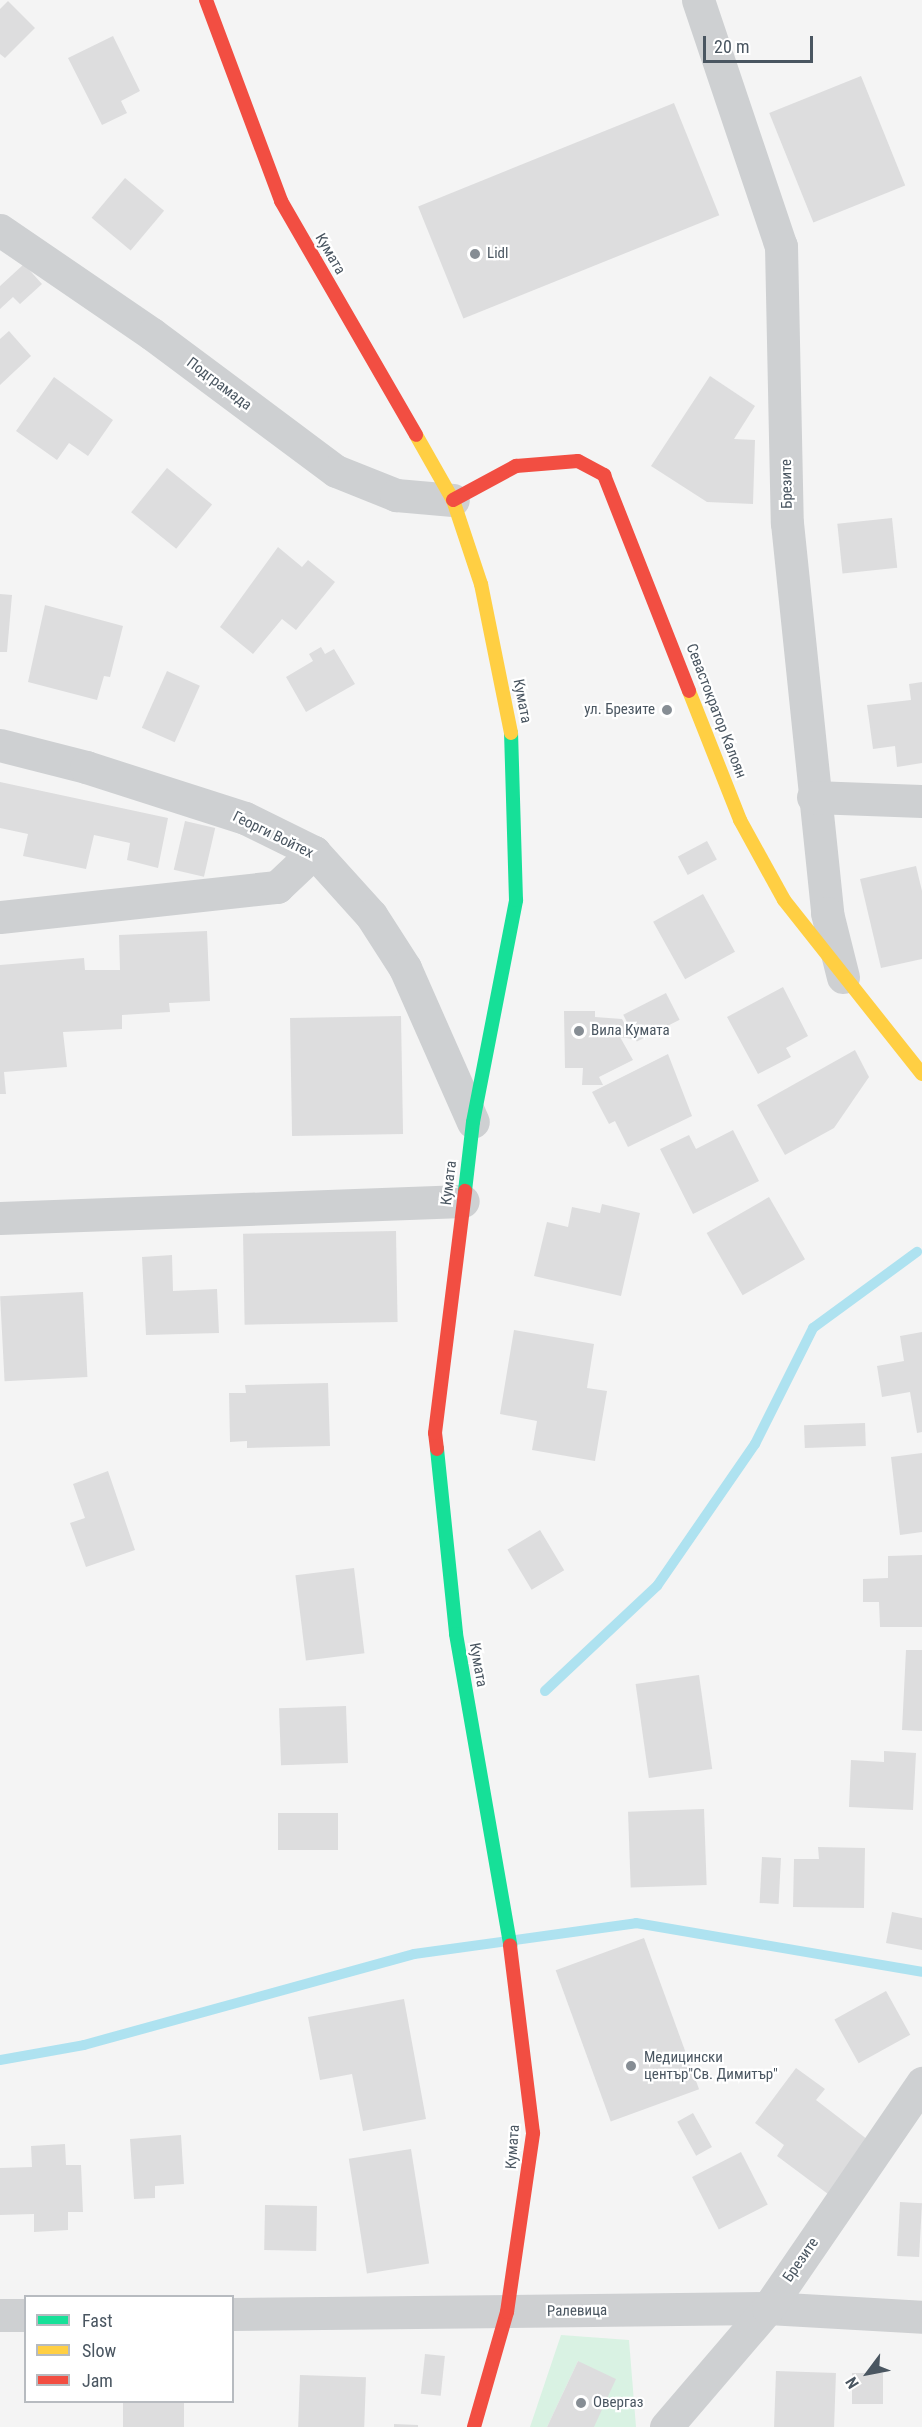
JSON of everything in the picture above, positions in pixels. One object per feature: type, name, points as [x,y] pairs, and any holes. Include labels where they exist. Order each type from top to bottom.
[{"type":"main road","name":"Кумата","points":[[206,0],[281,201],[453,500],[481,585],[511,729],[516,900],[473,1122],[435,1433],[456,1634],[520,2001],[533,2133],[518,2253],[507,2312],[474,2427]]},
{"type":"main road","name":"Севастократор Калоян","points":[[453,500],[516,466],[579,461],[604,475],[740,820],[784,900],[922,1074]]},
{"type":"street","name":"Брезите","points":[[701,1],[781,246],[788,523],[813,797],[827,913],[843,977]]},
{"type":"street","name":"Подграмада","points":[[0,230],[152,334],[336,471],[396,495],[453,500]]},
{"type":"street","name":"Георги Войтех","points":[[0,745],[86,767],[245,818],[314,852],[371,915],[405,968],[473,1122]]},
{"type":"street","points":[[813,797],[922,801]]},
{"type":"street","points":[[0,917],[277,887],[314,852]]},
{"type":"street","points":[[0,1218],[463,1201]]},
{"type":"street","name":"Брезите","points":[[666,2427],[768,2308],[922,2083]]},
{"type":"street","name":"Ралевица","points":[[234,2314],[768,2308],[922,2317]]},
{"type":"street","points":[[0,2315],[24,2314]]},
{"type":"green space","points":[[561,2335],[629,2340],[636,2427],[594,2427],[578,2361],[547,2427],[530,2427]]},
{"type":"building","points":[[8,1],[35,28],[5,58],[0,54],[0,9]]},
{"type":"building","points":[[113,36],[140,91],[121,101],[127,113],[102,125],[68,58]]},
{"type":"building","points":[[861,76],[905,185],[813,222],[769,113]]},
{"type":"building","points":[[674,103],[719,215],[463,319],[418,206]]},
{"type":"building","points":[[125,178],[164,211],[131,251],[92,218]]},
{"type":"building","points":[[24,264],[42,284],[20,304],[13,297],[0,309],[0,286]]},
{"type":"building","points":[[9,331],[31,356],[0,385],[0,339]]},
{"type":"building","points":[[710,376],[755,406],[734,439],[755,440],[753,504],[707,502],[651,466]]},
{"type":"building","points":[[54,377],[113,420],[88,456],[69,443],[57,460],[16,431]]},
{"type":"building","points":[[167,468],[212,505],[176,549],[131,512]]},
{"type":"building","points":[[892,518],[897,568],[843,573],[837,524]]},
{"type":"building","points":[[278,547],[302,567],[308,560],[335,582],[296,630],[282,619],[253,654],[220,627]]},
{"type":"building","points":[[0,594],[12,595],[7,652],[0,652]]},
{"type":"building","points":[[45,605],[123,626],[110,677],[104,676],[97,700],[28,682]]},
{"type":"building","points":[[321,647],[325,654],[334,649],[355,684],[306,712],[286,677],[313,661],[309,654]]},
{"type":"building","points":[[167,671],[200,686],[175,742],[142,728]]},
{"type":"building","points":[[922,682],[922,763],[897,767],[895,746],[873,749],[867,705],[911,700],[909,684]]},
{"type":"building","points":[[0,782],[168,818],[158,868],[127,860],[130,843],[94,835],[86,869],[23,856],[28,834],[0,828]]},
{"type":"building","points":[[185,821],[215,828],[204,877],[174,870]]},
{"type":"building","points":[[707,841],[717,860],[688,875],[678,856]]},
{"type":"building","points":[[916,866],[922,891],[922,959],[881,968],[860,879]]},
{"type":"building","points":[[703,894],[735,952],[685,979],[653,922]]},
{"type":"building","points":[[207,931],[210,1001],[169,1003],[170,1012],[122,1015],[122,1029],[63,1032],[67,1067],[4,1072],[6,1094],[0,1094],[0,965],[84,958],[85,970],[120,970],[119,935]]},
{"type":"building","points":[[783,987],[808,1036],[786,1048],[791,1057],[758,1074],[727,1017]]},
{"type":"building","points":[[666,993],[680,1020],[637,1042],[623,1015]]},
{"type":"building","points":[[564,1011],[595,1011],[595,1017],[622,1019],[633,1039],[620,1037],[633,1060],[599,1077],[603,1085],[582,1085],[583,1068],[565,1068]]},
{"type":"building","points":[[401,1016],[403,1134],[292,1136],[290,1018]]},
{"type":"building","points":[[855,1050],[869,1077],[834,1128],[785,1155],[757,1105]]},
{"type":"building","points":[[668,1054],[692,1116],[628,1147],[615,1121],[609,1124],[592,1092]]},
{"type":"building","points":[[733,1130],[759,1181],[693,1214],[660,1149],[689,1135],[696,1149]]},
{"type":"building","points":[[769,1197],[805,1259],[743,1295],[707,1233]]},
{"type":"building","points":[[602,1204],[640,1213],[621,1296],[534,1276],[547,1222],[568,1227],[572,1207],[600,1213]]},
{"type":"building","points":[[396,1231],[398,1322],[245,1325],[243,1234]]},
{"type":"building","points":[[172,1255],[173,1291],[217,1289],[219,1333],[146,1335],[142,1257]]},
{"type":"building","points":[[83,1292],[87,1377],[5,1381],[0,1296]]},
{"type":"building","points":[[514,1330],[594,1344],[587,1388],[607,1391],[595,1461],[532,1450],[537,1421],[500,1414]]},
{"type":"building","points":[[922,1332],[922,1432],[917,1433],[910,1392],[882,1397],[877,1366],[904,1361],[900,1336]]},
{"type":"building","points":[[328,1383],[330,1446],[247,1448],[247,1441],[230,1442],[229,1393],[246,1393],[245,1385]]},
{"type":"building","points":[[865,1423],[866,1446],[805,1448],[804,1425]]},
{"type":"building","points":[[922,1453],[922,1532],[900,1535],[891,1457]]},
{"type":"building","points":[[108,1471],[135,1550],[86,1567],[70,1523],[85,1518],[73,1484]]},
{"type":"building","points":[[540,1530],[564,1570],[532,1590],[507,1550]]},
{"type":"building","points":[[922,1555],[922,1627],[880,1627],[879,1602],[863,1602],[863,1579],[888,1578],[888,1556]]},
{"type":"building","points":[[354,1568],[364,1653],[306,1661],[295,1575]]},
{"type":"building","points":[[906,1650],[922,1650],[922,1731],[902,1730]]},
{"type":"building","points":[[699,1675],[712,1769],[649,1778],[636,1684]]},
{"type":"building","points":[[346,1706],[348,1763],[281,1765],[279,1708]]},
{"type":"building","points":[[884,1751],[916,1753],[913,1810],[849,1807],[851,1760],[884,1762]]},
{"type":"building","points":[[704,1809],[707,1885],[631,1888],[628,1812]]},
{"type":"building","points":[[278,1813],[338,1813],[338,1850],[278,1850]]},
{"type":"building","points":[[818,1847],[865,1848],[864,1908],[793,1907],[794,1859],[819,1859]]},
{"type":"building","points":[[762,1857],[781,1858],[779,1904],[760,1903]]},
{"type":"building","points":[[892,1912],[922,1918],[922,1950],[886,1943]]},
{"type":"building","points":[[644,1938],[699,2089],[611,2121],[556,1970]]},
{"type":"building","points":[[886,1991],[910,2035],[859,2063],[834,2020]]},
{"type":"building","points":[[404,1999],[426,2119],[363,2131],[352,2074],[320,2080],[308,2017]]},
{"type":"building","points":[[796,2068],[825,2089],[816,2100],[872,2143],[832,2197],[777,2156],[784,2145],[755,2123]]},
{"type":"building","points":[[693,2113],[712,2147],[696,2156],[677,2122]]},
{"type":"building","points":[[181,2135],[184,2184],[155,2186],[155,2198],[134,2199],[130,2139]]},
{"type":"building","points":[[65,2144],[66,2165],[81,2165],[83,2212],[68,2212],[68,2230],[34,2232],[34,2214],[0,2215],[0,2168],[32,2167],[31,2146]]},
{"type":"building","points":[[411,2149],[429,2264],[367,2273],[349,2159]]},
{"type":"building","points":[[741,2152],[768,2205],[719,2230],[692,2177]]},
{"type":"building","points":[[900,2202],[922,2203],[919,2257],[897,2256]]},
{"type":"building","points":[[265,2205],[317,2206],[316,2251],[264,2250]]},
{"type":"building","points":[[425,2354],[445,2356],[441,2396],[421,2394]]},
{"type":"building","name":"Овергаз","points":[[578,2361],[616,2379],[594,2427],[547,2427]]},
{"type":"building","points":[[776,2371],[836,2373],[834,2427],[774,2427]]},
{"type":"building","points":[[852,2373],[883,2373],[883,2404],[852,2404]]},
{"type":"building","points":[[300,2375],[366,2377],[364,2427],[298,2427]]},
{"type":"building","points":[[123,2403],[184,2403],[184,2427],[123,2427]]},
{"type":"building","points":[[394,2424],[418,2425],[418,2427],[394,2427]]},
{"type":"waterway","points":[[545,1691],[657,1586],[755,1444],[813,1328],[917,1252]]},
{"type":"waterway","points":[[0,2060],[84,2045],[414,1954],[636,1923],[922,1972]]},
{"type":"traffic: fast","points":[[465,1191],[473,1122],[516,900],[511,733]]},
{"type":"traffic: fast","points":[[437,1449],[456,1634],[510,1945]]},
{"type":"traffic: slow","points":[[416,435],[453,500],[481,584],[511,733]]},
{"type":"traffic: slow","points":[[689,691],[740,820],[784,900],[922,1074]]},
{"type":"traffic: jam","points":[[206,0],[281,201],[416,435]]},
{"type":"traffic: jam","points":[[453,500],[516,466],[578,461],[604,475],[689,691]]},
{"type":"traffic: jam","points":[[437,1449],[435,1433],[465,1191]]},
{"type":"traffic: jam","points":[[474,2427],[507,2312],[533,2133],[510,1945]]},
{"type":"place","name":"Lidl","points":[[475,254]]},
{"type":"place","name":"ул. Брезите","points":[[667,710]]},
{"type":"place","name":"Вила Кумата","points":[[579,1031]]},
{"type":"place","name":"Медицински център\"Св. Димитър\"","points":[[631,2066]]},
{"type":"place","name":"Овергаз","points":[[581,2403]]}]
